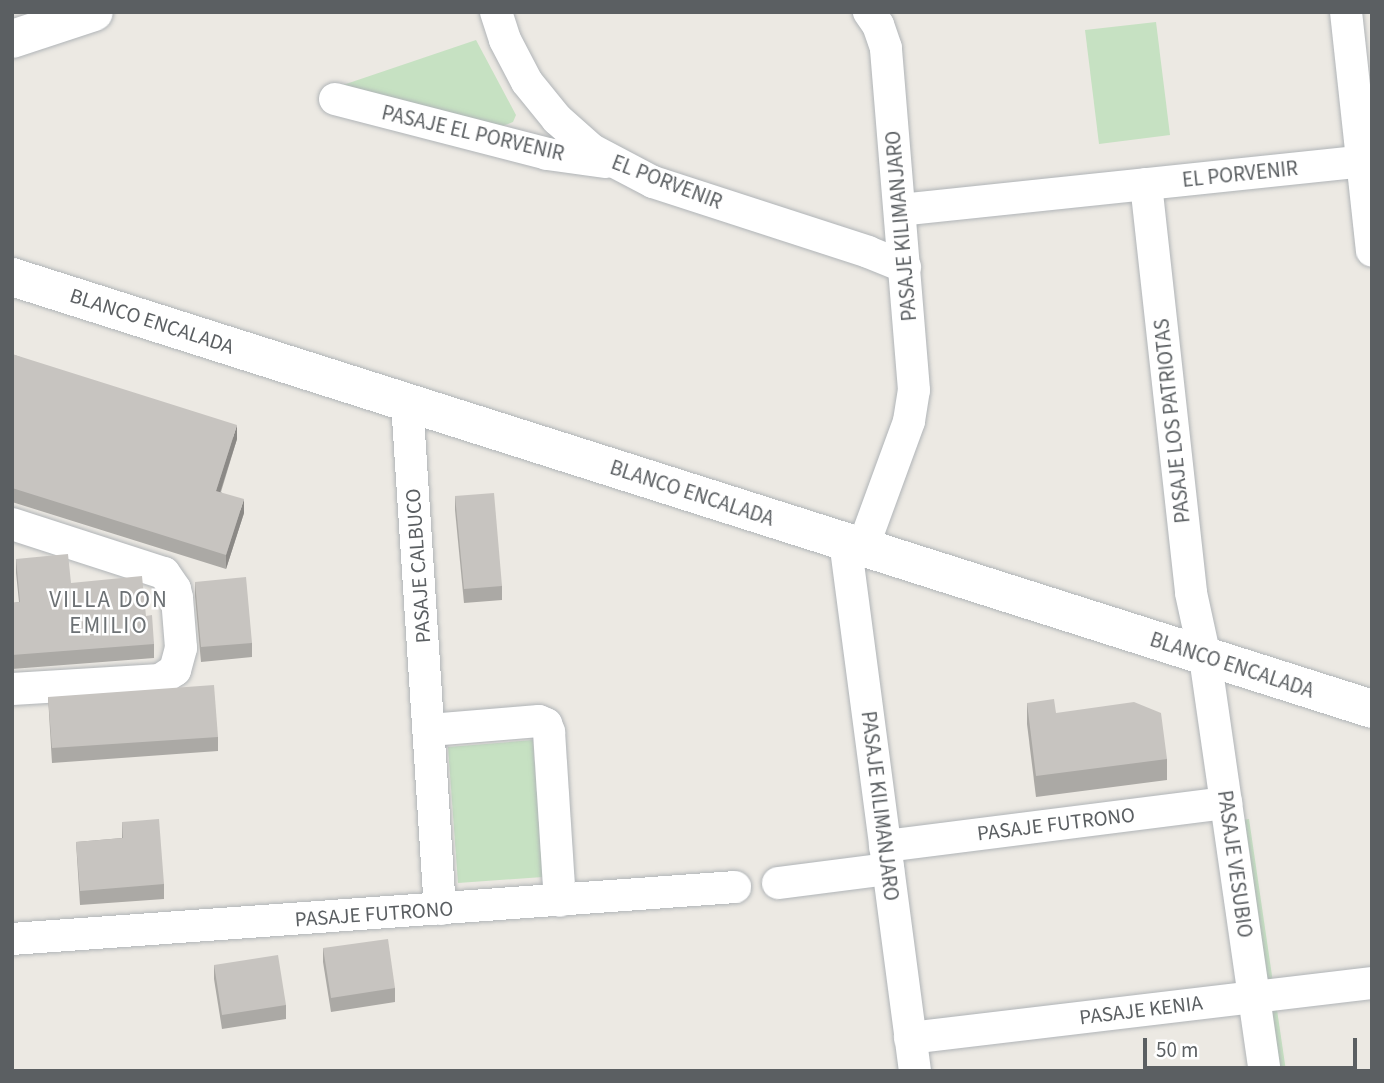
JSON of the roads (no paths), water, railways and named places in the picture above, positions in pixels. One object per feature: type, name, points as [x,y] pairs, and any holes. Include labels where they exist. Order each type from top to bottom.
[{"type":"street","points":[[12,39],[94,12]]},
{"type":"street","name":"EL PORVENIR","points":[[496,12],[515,61],[541,102],[573,135],[611,162],[653,182],[905,267]]},
{"type":"street","points":[[1346,12],[1367,161],[1372,251]]},
{"type":"street","name":"PASAJE KILIMANJARO","points":[[876,16],[887,55],[914,374],[912,406],[854,544],[887,857],[915,1071]]},
{"type":"street","name":"PASAJE EL PORVENIR","points":[[335,99],[547,154],[611,162]]},
{"type":"street","name":"EL PORVENIR","points":[[900,210],[1367,161]]},
{"type":"street","name":"PASAJE LOS PATRIOTAS","points":[[1146,184],[1191,593],[1205,657]]},
{"type":"street","name":"BLANCO ENCALADA","points":[[12,276],[1372,709]]},
{"type":"street","name":"PASAJE CALBUCO","points":[[407,402],[440,909]]},
{"type":"street","points":[[12,524],[149,566],[170,579],[177,598],[181,656],[168,676],[151,682],[12,689]]},
{"type":"street","name":"PASAJE VESUBIO","points":[[1205,657],[1265,1071]]},
{"type":"street","points":[[430,730],[539,721],[546,724],[550,732],[560,901]]},
{"type":"street","name":"PASAJE FUTRONO","points":[[778,883],[887,857],[1226,803]]},
{"type":"street","name":"PASAJE FUTRONO","points":[[12,939],[735,887]]},
{"type":"street","name":"PASAJE KENIA","points":[[910,1038],[1372,983]]},
{"type":"district","name":"VILLA DON EMILIO","points":[[109,613]]}]
